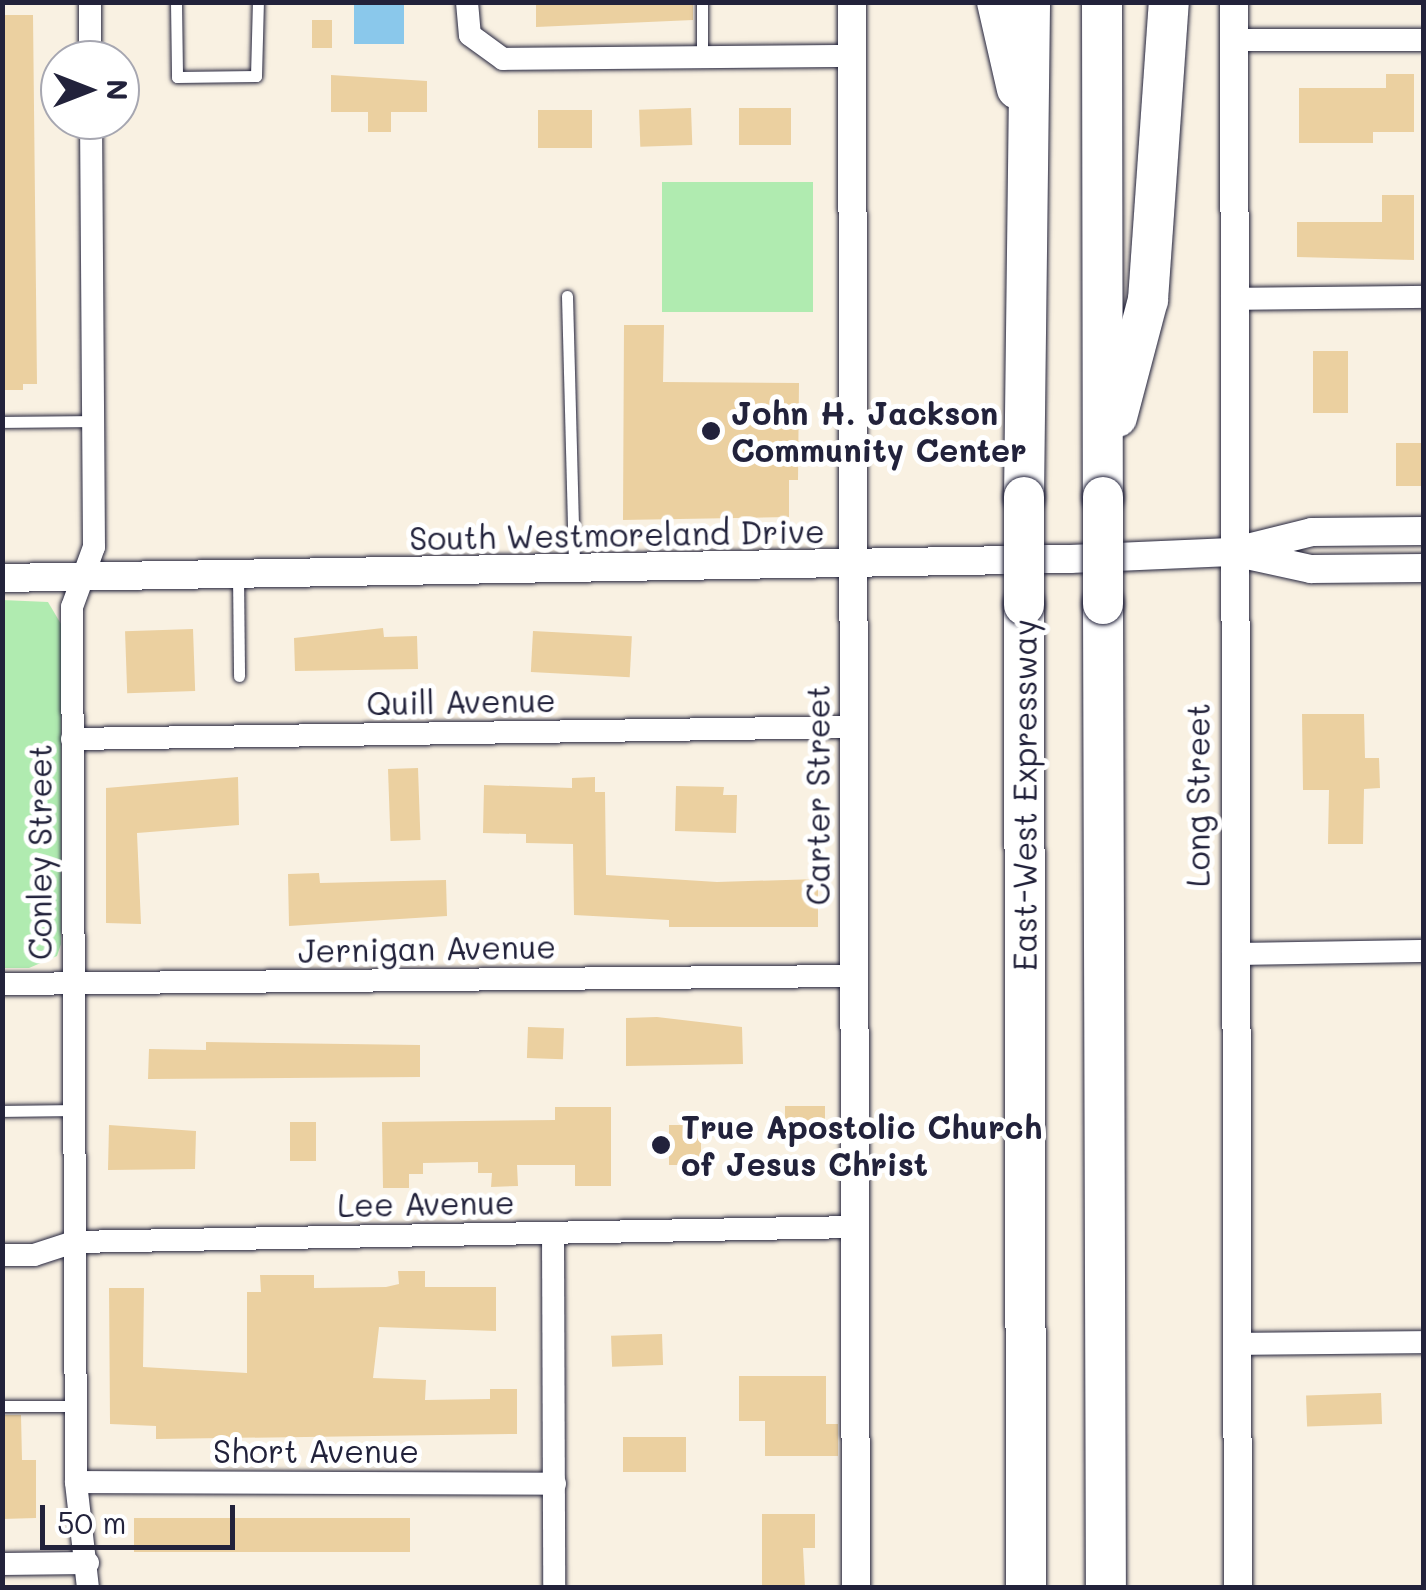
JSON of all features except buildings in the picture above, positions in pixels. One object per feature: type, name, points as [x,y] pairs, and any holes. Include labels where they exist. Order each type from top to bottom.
[{"type":"highway","points":[[997,2],[1032,141]]},
{"type":"highway","name":"East-West Expressway","points":[[1026,1588],[1024,497],[1032,141],[1030,2]]},
{"type":"highway","points":[[1102,2],[1106,1588]]},
{"type":"highway","points":[[1104,483],[1148,300],[1169,2]]},
{"type":"street","points":[[90,2],[90,40]]},
{"type":"street","points":[[467,2],[470,35],[483,51],[524,62],[852,56]]},
{"type":"street","name":"Carter Street","points":[[852,2],[856,1588]]},
{"type":"street","name":"Long Street","points":[[1234,2],[1231,552],[1238,1588]]},
{"type":"street","points":[[1234,40],[1424,40]]},
{"type":"street","name":"Conley Street","points":[[88,1588],[76,1482],[72,606],[94,546],[91,140]]},
{"type":"street","points":[[1232,300],[1424,297]]},
{"type":"street","name":"South Westmoreland Drive","points":[[2,578],[852,566],[1231,552],[1312,532],[1424,530]]},
{"type":"street","name":"South Westmoreland Drive","points":[[1231,552],[1311,569],[1424,568]]},
{"type":"street","name":"Quill Avenue","points":[[72,740],[851,727]]},
{"type":"street","points":[[1233,954],[1424,951]]},
{"type":"street","name":"Jernigan Avenue","points":[[2,984],[853,976]]},
{"type":"street","name":"Lee Avenue","points":[[2,1256],[34,1255],[74,1242],[853,1227]]},
{"type":"street","points":[[553,1233],[554,1588]]},
{"type":"street","points":[[1238,1344],[1424,1342]]},
{"type":"street","name":"Short Avenue","points":[[76,1482],[556,1484]]},
{"type":"street","points":[[2,1564],[88,1563]]},
{"type":"lane","points":[[176,2],[177,76],[256,76],[258,2]]},
{"type":"lane","points":[[702,2],[702,59]]},
{"type":"lane","points":[[568,296],[574,570]]},
{"type":"lane","points":[[2,422],[93,421]]},
{"type":"lane","points":[[238,575],[239,676]]},
{"type":"lane","points":[[2,1111],[73,1110]]},
{"type":"lane","points":[[2,1406],[76,1406]]},
{"type":"green space","points":[[662,182],[813,182],[813,312],[662,312]]},
{"type":"green space","points":[[2,600],[48,602],[61,624],[61,944],[57,956],[29,968],[3,968]]},
{"type":"water","points":[[354,3],[404,3],[404,44],[354,44]]},
{"type":"place","name":"John H. Jackson Community Center","points":[[711,431]]},
{"type":"place","name":"True Apostolic Church of Jesus Christ","points":[[661,1145]]}]
